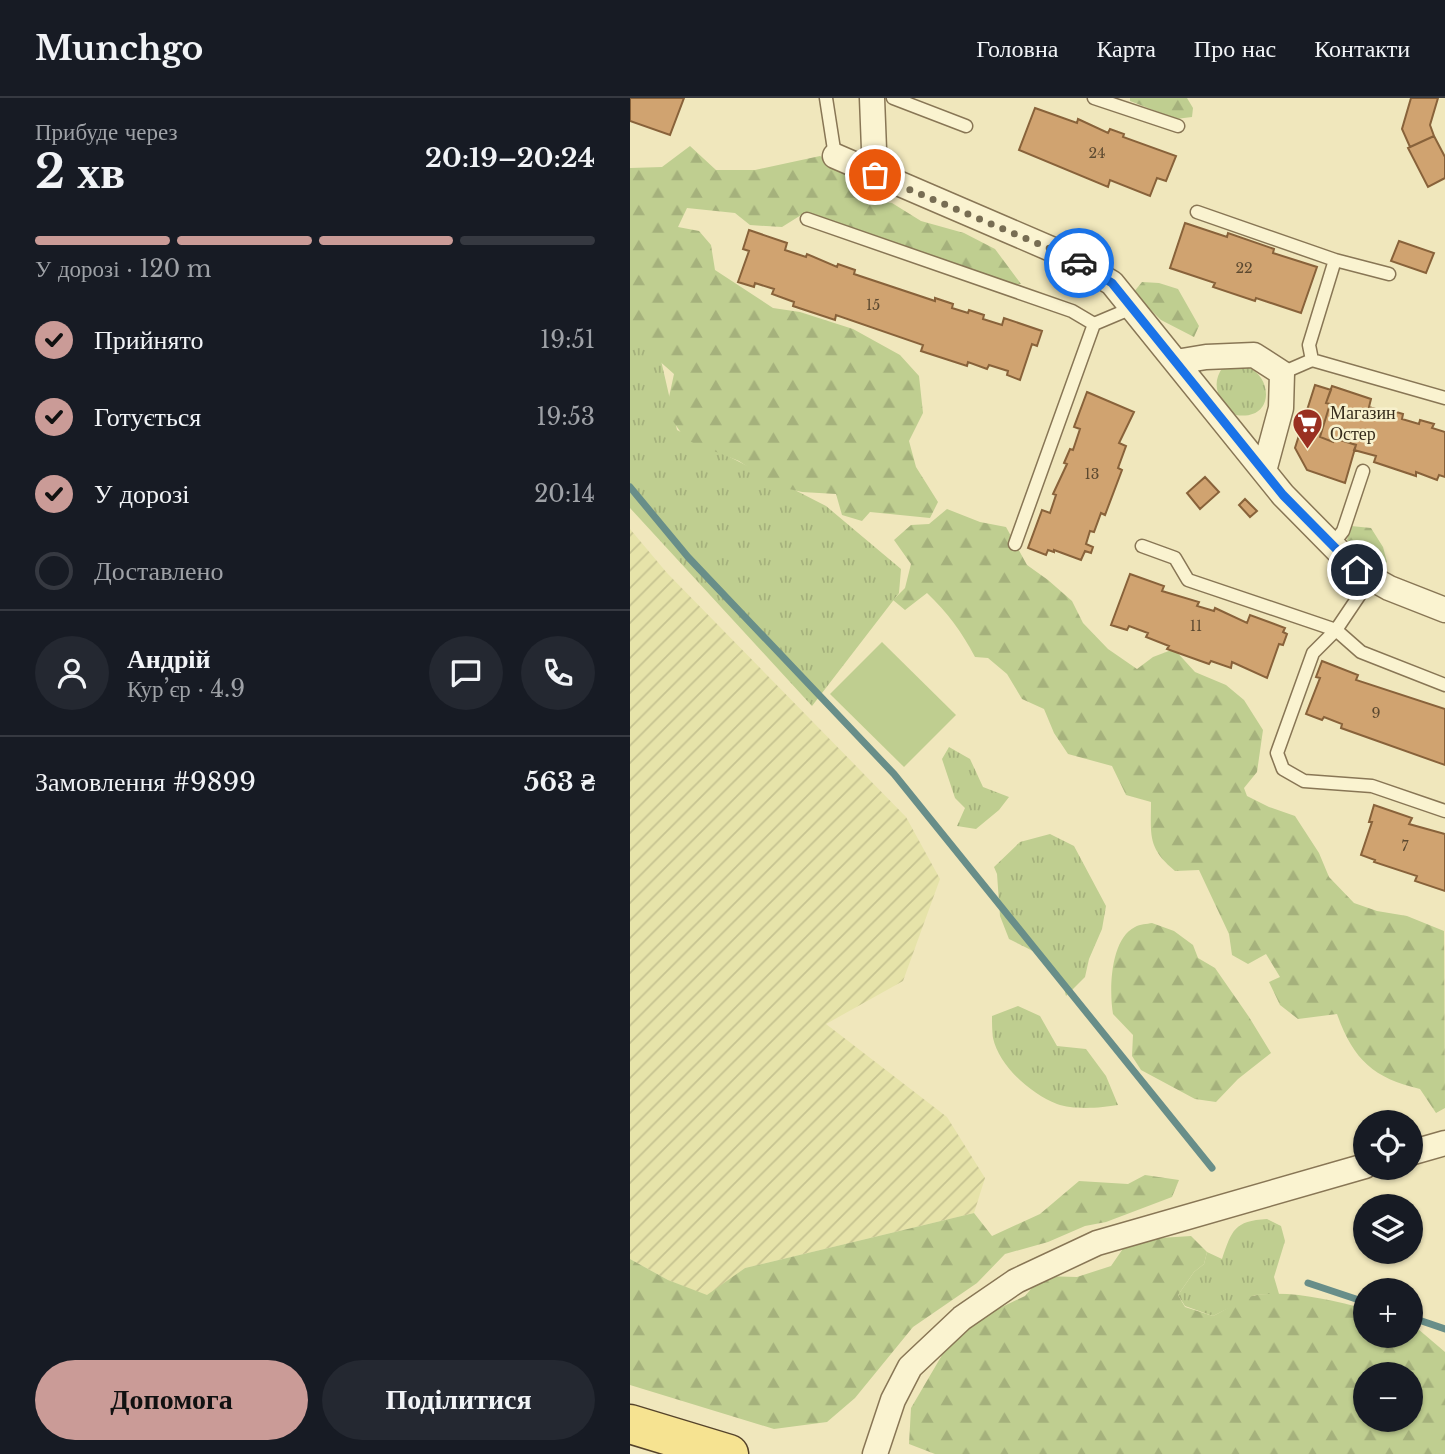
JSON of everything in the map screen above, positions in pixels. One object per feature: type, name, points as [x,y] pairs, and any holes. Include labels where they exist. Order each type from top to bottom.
[{"type":"main road","points":[[630,1424],[729,1454]]},
{"type":"street","points":[[872,98],[875,175]]},
{"type":"street","points":[[835,156],[1065,255],[1112,283],[1283,495],[1357,570],[1389,588],[1445,610]]},
{"type":"street","points":[[1175,362],[1206,357],[1254,355],[1282,373],[1281,408],[1264,471]]},
{"type":"street","points":[[1423,1149],[1445,1143]]},
{"type":"street","points":[[875,1454],[893,1400],[910,1367],[962,1318],[1016,1281],[1097,1243],[1353,1169]]},
{"type":"lane","points":[[826,98],[835,156]]},
{"type":"lane","points":[[893,98],[966,126]]},
{"type":"lane","points":[[1094,98],[1178,126]]},
{"type":"lane","points":[[1197,212],[1335,260],[1389,274]]},
{"type":"lane","points":[[807,219],[1072,311],[1094,324]]},
{"type":"lane","points":[[1312,360],[1309,345],[1335,260]]},
{"type":"lane","points":[[1015,544],[1094,324],[1132,307]]},
{"type":"lane","points":[[1282,373],[1312,360],[1445,398]]},
{"type":"lane","points":[[1332,545],[1343,531],[1363,471]]},
{"type":"lane","points":[[1142,546],[1174,558],[1188,580],[1336,629],[1361,652],[1445,685]]},
{"type":"lane","points":[[1371,578],[1336,629],[1313,653],[1278,753],[1283,769],[1304,782],[1373,786],[1445,811]]},
{"type":"shaded area","points":[[630,529],[667,573],[906,817],[940,879],[903,981],[826,1024],[947,1117],[985,1178],[974,1213],[745,1268],[707,1296],[668,1280],[630,1259]]},
{"type":"green space","points":[[1130,98],[1187,98],[1193,108],[1192,117],[1176,119],[1130,101]]},
{"type":"green space","points":[[690,146],[716,170],[755,170],[820,156],[855,172],[858,198],[892,203],[921,221],[964,233],[995,249],[1021,284],[987,286],[844,225],[806,212],[782,227],[750,225],[735,213],[687,208],[678,227],[699,231],[711,245],[715,270],[773,308],[800,312],[853,329],[900,355],[919,376],[923,413],[909,441],[916,467],[938,502],[930,518],[870,512],[862,521],[842,515],[836,494],[802,492],[776,486],[739,461],[686,440],[666,411],[674,374],[639,343],[630,325],[630,168],[662,167]]},
{"type":"green space","points":[[1142,282],[1159,283],[1178,289],[1199,326],[1194,337],[1161,320],[1133,293]]},
{"type":"green space","points":[[630,323],[660,356],[677,430],[826,506],[901,569],[899,593],[812,706],[630,508]]},
{"type":"green space","points":[[1223,367],[1247,367],[1262,379],[1266,397],[1258,411],[1249,415],[1236,415],[1221,399],[1217,381]]},
{"type":"green space","points":[[947,509],[980,522],[1006,527],[1027,565],[1072,601],[1083,623],[1108,649],[1137,669],[1153,657],[1174,649],[1195,672],[1226,685],[1244,700],[1263,730],[1257,772],[1244,788],[1247,796],[1295,816],[1319,853],[1329,877],[1354,903],[1377,911],[1407,916],[1444,931],[1445,1108],[1436,1113],[1420,1089],[1389,1079],[1367,1064],[1350,1043],[1337,1014],[1298,1019],[1280,1005],[1269,982],[1280,977],[1266,954],[1248,964],[1232,955],[1229,934],[1199,870],[1175,871],[1159,855],[1151,832],[1151,802],[1126,795],[1112,766],[1068,754],[1054,733],[1044,709],[1022,699],[1007,674],[988,658],[975,657],[954,623],[927,593],[905,610],[893,600],[905,588],[911,564],[894,540],[911,525],[929,524]]},
{"type":"green space","points":[[1351,526],[1371,528],[1383,547],[1387,562],[1375,567],[1357,553],[1347,540]]},
{"type":"green space","points":[[882,642],[956,715],[904,767],[830,694]]},
{"type":"green space","points":[[949,747],[970,759],[983,787],[1009,797],[999,810],[976,829],[957,826],[965,808],[955,798],[942,759]]},
{"type":"green space","points":[[1050,834],[1074,846],[1106,906],[1102,929],[1089,959],[1085,977],[1066,996],[1053,966],[1009,939],[1000,916],[997,874],[994,867],[1020,842]]},
{"type":"green space","points":[[1152,923],[1174,931],[1193,945],[1198,958],[1215,968],[1271,1053],[1238,1079],[1216,1102],[1195,1099],[1141,1070],[1132,1056],[1133,1035],[1113,1014],[1113,966],[1120,942],[1135,927]]},
{"type":"green space","points":[[1018,1006],[1040,1016],[1057,1046],[1086,1049],[1106,1076],[1118,1105],[1087,1108],[1064,1106],[1037,1093],[1018,1078],[996,1048],[992,1016]]},
{"type":"green space","points":[[1145,1175],[1179,1180],[1172,1197],[1106,1222],[1085,1226],[1048,1242],[1005,1254],[977,1283],[913,1327],[855,1398],[827,1422],[774,1429],[630,1385],[630,1259],[668,1280],[707,1295],[745,1268],[974,1213],[992,1236],[1040,1214],[1079,1181],[1128,1184]]},
{"type":"green space","points":[[1267,1219],[1281,1226],[1285,1241],[1274,1277],[1279,1294],[1255,1295],[1213,1316],[1185,1306],[1178,1295],[1194,1272],[1204,1264],[1207,1252],[1222,1259],[1236,1229],[1247,1222]]},
{"type":"green space","points":[[1191,1236],[1207,1252],[1204,1264],[1194,1272],[1178,1295],[1185,1307],[1213,1316],[1252,1296],[1297,1295],[1353,1306],[1353,1348],[1423,1348],[1423,1333],[1445,1352],[1445,1454],[935,1454],[909,1444],[911,1408],[945,1350],[979,1318],[1025,1296],[1042,1276],[1077,1277],[1111,1266],[1129,1240]]},
{"type":"building","points":[[630,98],[684,98],[670,135],[630,121]]},
{"type":"building","points":[[1411,98],[1438,98],[1430,125],[1434,136],[1410,147],[1402,129]]},
{"type":"building","points":[[1035,108],[1077,123],[1078,119],[1108,133],[1110,129],[1124,134],[1123,137],[1176,156],[1166,181],[1157,178],[1150,196],[1110,180],[1108,187],[1019,150]]},
{"type":"building","points":[[1434,136],[1445,157],[1445,178],[1428,187],[1408,148]]},
{"type":"building","points":[[1185,223],[1227,237],[1228,233],[1274,249],[1273,253],[1317,267],[1301,313],[1213,287],[1215,283],[1170,268]]},
{"type":"building","points":[[749,230],[787,243],[785,250],[806,257],[807,254],[837,267],[838,264],[855,270],[854,274],[935,301],[935,298],[953,304],[952,308],[984,315],[983,319],[1002,325],[1004,318],[1042,331],[1037,346],[1032,344],[1020,380],[1007,375],[1008,371],[989,365],[987,369],[968,362],[967,366],[921,351],[923,345],[836,315],[835,320],[793,306],[794,302],[772,294],[774,289],[755,283],[754,287],[738,282],[749,251],[743,249]]},
{"type":"building","points":[[1399,241],[1434,253],[1426,273],[1391,261]]},
{"type":"building","points":[[1315,385],[1331,390],[1326,403],[1330,404],[1320,437],[1356,445],[1345,483],[1307,470],[1295,448]]},
{"type":"building","points":[[1332,386],[1371,399],[1369,407],[1403,414],[1402,419],[1419,424],[1420,420],[1434,424],[1432,428],[1445,432],[1445,477],[1439,475],[1437,480],[1416,472],[1416,476],[1374,462],[1376,456],[1354,450],[1356,445],[1320,437],[1330,404],[1326,403]]},
{"type":"building","points":[[1087,392],[1134,412],[1119,443],[1126,446],[1118,468],[1122,470],[1105,515],[1101,513],[1094,532],[1090,531],[1086,544],[1093,547],[1091,553],[1085,551],[1081,560],[1054,550],[1048,550],[1046,555],[1028,548],[1042,510],[1050,513],[1056,495],[1053,494],[1067,464],[1064,463],[1070,449],[1073,450],[1080,429],[1074,427]]},
{"type":"building","points":[[1205,477],[1219,492],[1200,509],[1187,493]]},
{"type":"building","points":[[1245,499],[1257,511],[1250,517],[1239,505]]},
{"type":"building","points":[[1130,574],[1164,586],[1162,591],[1199,602],[1197,606],[1214,611],[1215,608],[1247,623],[1250,615],[1285,628],[1283,632],[1287,634],[1283,645],[1279,644],[1267,678],[1232,662],[1231,668],[1211,661],[1209,664],[1167,649],[1169,646],[1146,637],[1148,633],[1129,626],[1127,630],[1111,625]]},
{"type":"building","points":[[1322,661],[1358,675],[1356,680],[1445,709],[1445,765],[1341,728],[1342,724],[1324,717],[1322,720],[1306,714],[1320,678],[1316,677]]},
{"type":"building","points":[[1374,805],[1412,818],[1409,824],[1445,834],[1445,891],[1415,881],[1417,876],[1361,855],[1372,822],[1369,822]]},
{"type":"waterway","points":[[630,487],[688,557],[894,774],[1212,1168]]},
{"type":"waterway","points":[[1308,1283],[1353,1298]]},
{"type":"waterway","points":[[1423,1321],[1445,1329]]},
{"type":"way so far","points":[[875,175],[1079,263]]},
{"type":"place","name":"Магазин Остер","points":[[1307,450]]},
{"type":"route","points":[[1079,263],[1112,283],[1283,495],[1357,570]]}]
